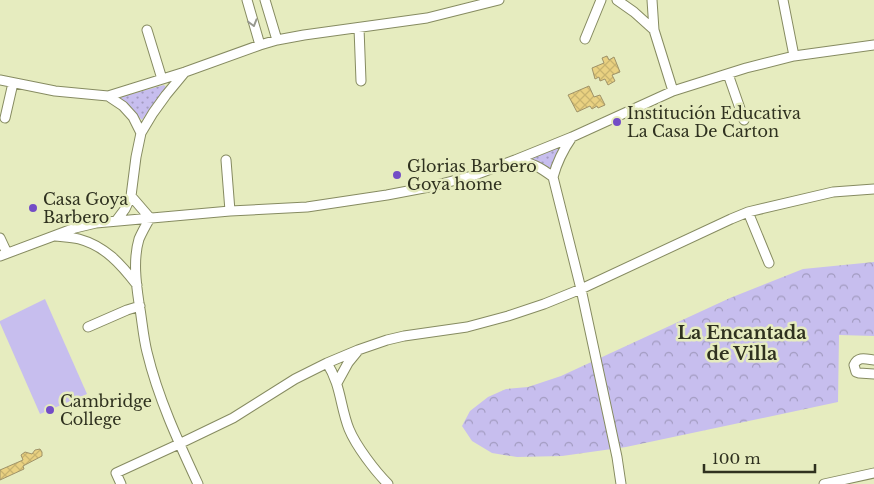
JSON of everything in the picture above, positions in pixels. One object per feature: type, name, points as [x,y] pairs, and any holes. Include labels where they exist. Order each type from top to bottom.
[{"type":"street","points":[[247,0],[260,45]]},
{"type":"street","points":[[265,0],[277,40]]},
{"type":"street","points":[[0,80],[56,91],[108,96],[277,40],[427,18],[499,0]]},
{"type":"street","points":[[585,38],[601,0]]},
{"type":"street","points":[[617,0],[654,30]]},
{"type":"street","points":[[652,0],[654,30],[673,92]]},
{"type":"street","points":[[783,0],[794,56]]},
{"type":"street","points":[[359,28],[361,81]]},
{"type":"street","points":[[147,30],[162,79]]},
{"type":"street","points":[[0,238],[3,254],[76,228],[116,221],[230,211],[306,207],[429,187],[472,176],[515,160],[673,92],[746,68],[794,56],[874,45]]},
{"type":"street","points":[[116,221],[125,209],[131,196],[141,133],[153,113],[185,72]]},
{"type":"street","points":[[728,74],[744,120]]},
{"type":"street","points":[[5,118],[13,82]]},
{"type":"street","points":[[108,96],[123,106],[134,117],[141,133]]},
{"type":"street","points":[[572,136],[562,151],[553,177],[581,289],[617,457],[621,484]]},
{"type":"street","points":[[226,160],[230,211]]},
{"type":"street","points":[[515,160],[530,163],[553,177]]},
{"type":"street","points":[[121,484],[119,471],[233,418],[295,379],[327,362],[387,340],[467,327],[544,304],[581,289],[748,212],[833,192],[874,189]]},
{"type":"street","points":[[131,196],[150,218]]},
{"type":"street","points":[[748,212],[769,263]]},
{"type":"street","points":[[150,218],[140,238],[137,250],[137,285],[146,351],[160,396],[179,444],[198,484]]},
{"type":"street","points":[[51,236],[78,239],[102,249],[126,270],[137,285]]},
{"type":"street","points":[[88,327],[140,306]]},
{"type":"street","points":[[337,383],[358,350]]},
{"type":"street","points":[[874,360],[862,358],[854,365],[856,372],[874,374]]},
{"type":"street","points":[[327,362],[337,383],[351,434],[378,474],[388,484]]},
{"type":"street","points":[[824,484],[874,472]]},
{"type":"green space","points":[[164,85],[166,87],[142,120],[120,98],[124,96]]},
{"type":"green space","points":[[561,147],[552,169],[528,158]]},
{"type":"green space","points":[[874,262],[874,336],[839,335],[838,402],[626,447],[562,456],[517,457],[492,453],[472,441],[462,426],[470,411],[488,397],[506,389],[528,387],[561,376],[730,298],[803,269]]},
{"type":"green space","points":[[45,299],[87,394],[40,414],[0,321]]},
{"type":"building","points":[[607,56],[609,60],[614,57],[620,72],[612,75],[615,81],[608,85],[605,79],[600,81],[599,77],[595,79],[592,68],[604,63],[602,58]]},
{"type":"building","points":[[589,86],[594,97],[600,95],[605,105],[592,109],[590,106],[577,112],[568,95]]},
{"type":"building","points":[[40,449],[42,456],[23,466],[24,469],[0,480],[0,470],[23,460],[21,455],[25,452],[32,454],[35,450]]},
{"type":"place","name":"Institución Educativa La Casa De Carton","points":[[617,122]]},
{"type":"place","name":"Glorias Barbero Goya home","points":[[397,175]]},
{"type":"place","name":"Casa Goya Barbero","points":[[33,208]]},
{"type":"place","name":"Cambridge College","points":[[50,410]]},
{"type":"district","name":"La Encantada de Villa","points":[[742,343]]}]
